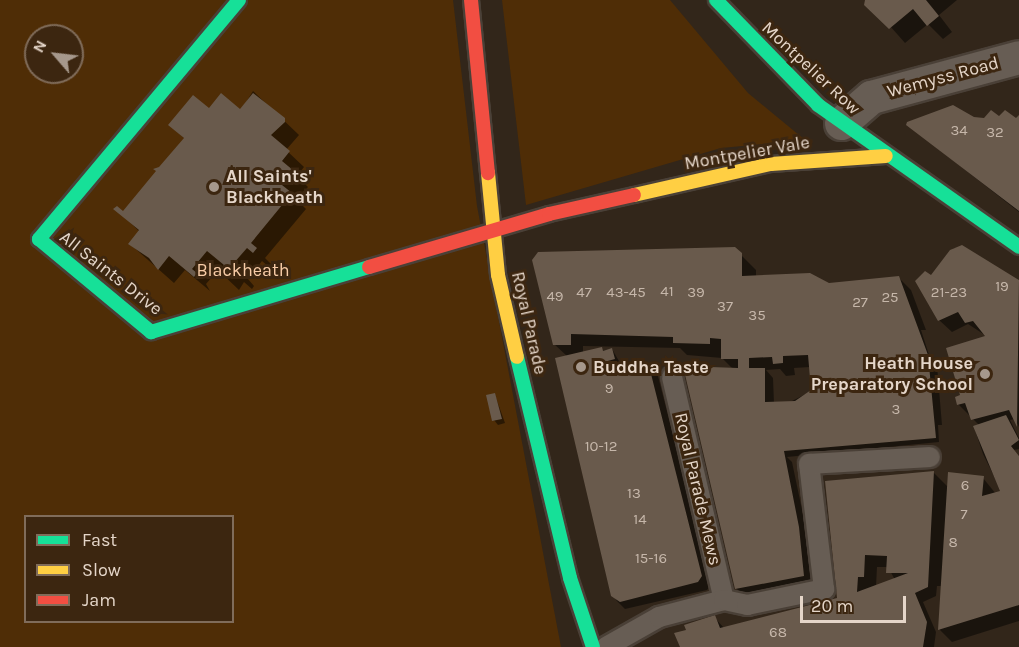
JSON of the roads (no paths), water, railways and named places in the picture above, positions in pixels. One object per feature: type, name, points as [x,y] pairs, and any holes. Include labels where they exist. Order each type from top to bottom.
[{"type":"street","name":"All Saints Drive","points":[[238,0],[39,239],[151,332],[496,231]]},
{"type":"street","name":"Royal Parade","points":[[471,0],[496,231],[498,275],[570,578],[581,620],[593,647]]},
{"type":"street","name":"Montpelier Row","points":[[716,0],[784,71],[841,123],[886,156]]},
{"type":"street","name":"Wemyss Road","points":[[841,123],[871,97],[1019,57]]},
{"type":"street","name":"Montpelier Vale","points":[[496,231],[549,214],[771,164],[886,156]]},
{"type":"street","points":[[886,156],[1019,248]]},
{"type":"lane","name":"Royal Parade Mews","points":[[672,377],[724,600]]},
{"type":"lane","points":[[606,647],[659,617],[724,600],[747,605],[824,589],[809,464],[930,457]]},
{"type":"place","name":"All Saints' Blackheath","points":[[214,187]]},
{"type":"place","name":"Buddha Taste","points":[[581,367]]},
{"type":"place","name":"Heath House Preparatory School","points":[[985,374]]},
{"type":"park label","name":"Blackheath","points":[[243,270]]}]
